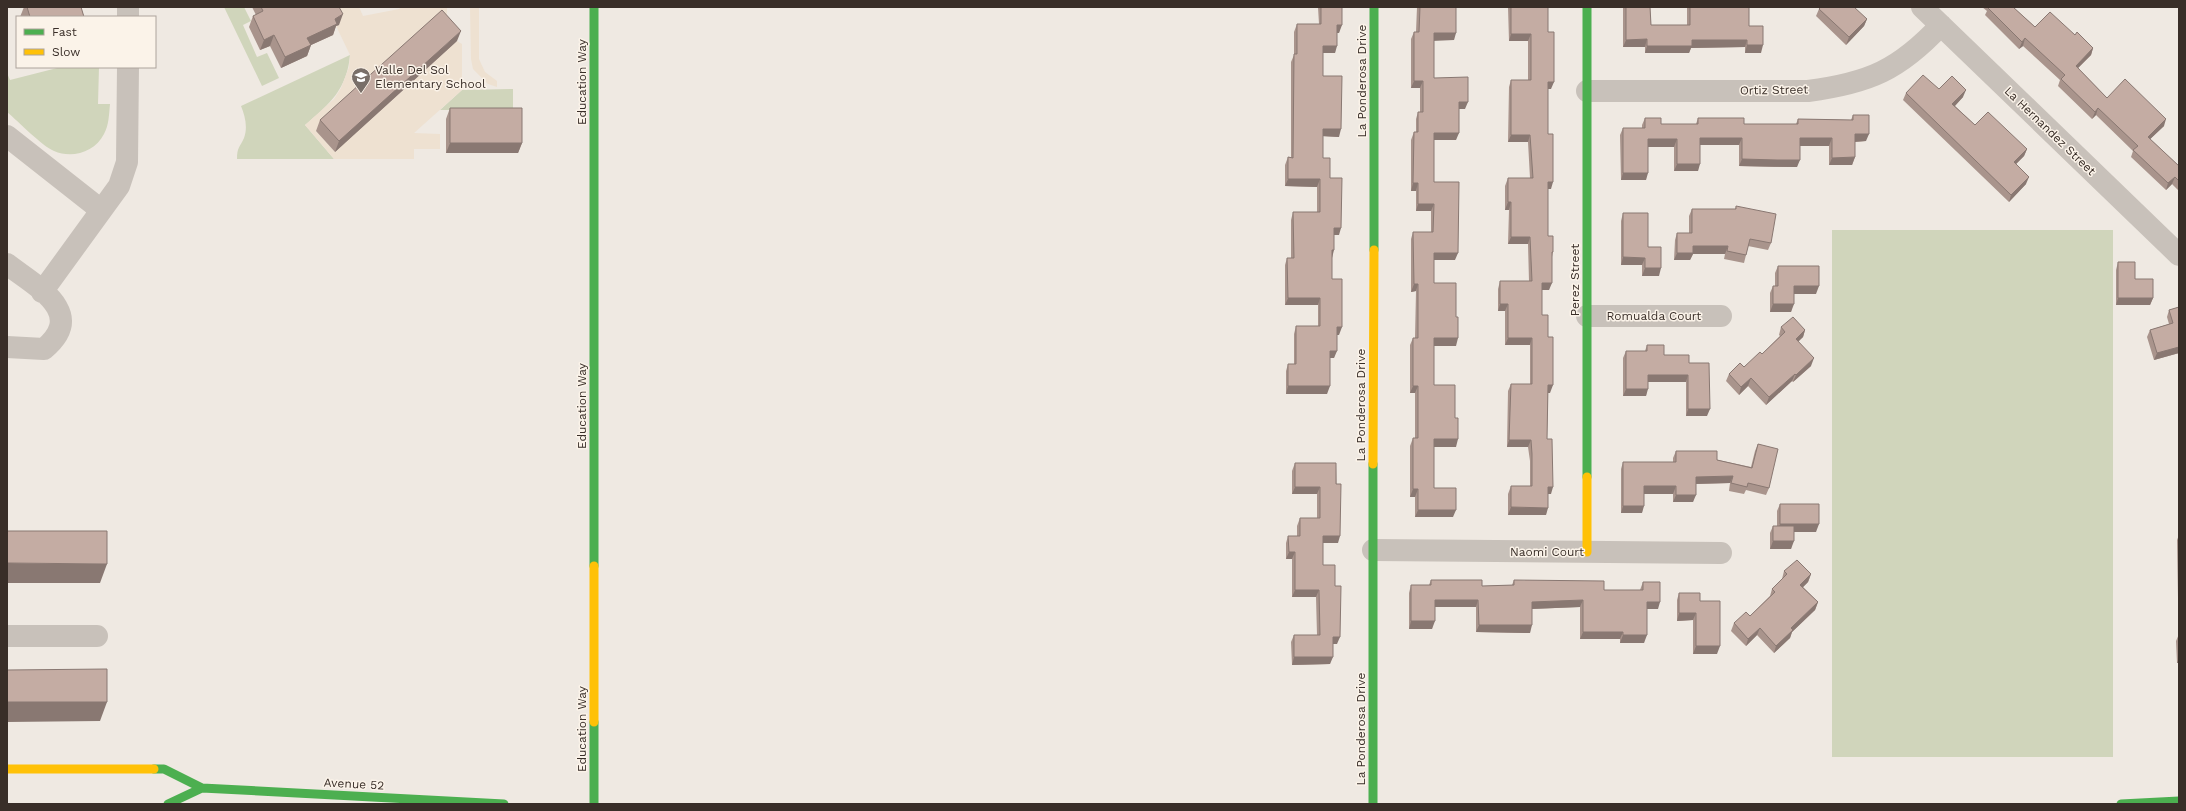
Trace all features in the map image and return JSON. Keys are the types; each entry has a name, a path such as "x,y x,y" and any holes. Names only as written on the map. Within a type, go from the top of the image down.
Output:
{"street":[{"name":"Education Way","path":"594,7 594,804"},
{"name":"La Ponderosa Drive","path":"1373,804 1374,7"},
{"name":"Perez Street","path":"1587,7 1587,552"},
{"name":"La Hernandez Street","path":"1922,7 2179,255"},
{"name":"Ortiz Street","path":"1587,91 1808,91 1838,87 1869,78 1895,65 1919,48 1941,25"},
{"path":"42,292 119,186 127,162 128,68"},
{"path":"7,136 101,210"},
{"path":"7,264 53,299 59,309 61,325 55,340 44,349 7,348"},
{"name":"Romualda Court","path":"1587,316 1721,316"},
{"name":"Naomi Court","path":"1373,550 1721,553"},
{"path":"7,636 97,636"},
{"name":"Avenue 52","path":"7,769 164,769 202,788 504,804"},
{"name":"Avenue 52","path":"168,804 202,788"},
{"path":"2121,804 2179,801"}],"green space":[{"path":"224,7 244,7 251,21 243,25 257,57 267,53 279,78 262,86"},
{"path":"350,55 345,77 336,95 305,125 334,159 237,159 238,149 244,138 246,130 245,118 241,106"},
{"path":"57,68 99,68 98,104 110,104 107,127 104,134 95,145 82,152 68,154 54,151 37,139 7,112 7,73 10,80"},
{"path":"513,89 513,110 440,110 462,90"},
{"path":"1832,230 2113,230 2113,757 1832,757"}],"shaded area":[{"path":"327,7 359,7 363,16 399,9 402,7 447,7 447,14 316,131 335,152 457,41 462,44 462,90 414,133 440,134 440,149 414,149 414,159 334,159 305,125 334,99 341,88 349,67 350,55"},
{"path":"470,7 479,7 479,59 485,72 497,81 497,87 488,84 473,69 471,59"}],"building":[{"path":"27,7 81,7 84,16 30,16"},
{"path":"261,7 339,7 343,14 335,19 337,24 307,38 311,45 285,57 274,35 264,40 253,16 263,11"},
{"path":"1321,7 1342,7 1342,25 1337,25 1337,46 1323,46 1323,76 1342,76 1341,129 1323,129 1323,158 1330,158 1330,178 1342,178 1341,228 1334,228 1332,279 1342,279 1342,327 1337,327 1337,351 1330,351 1330,386 1288,386 1288,364 1296,364 1296,326 1320,326 1320,298 1288,298 1287,258 1294,258 1293,212 1320,212 1320,179 1288,179 1288,157 1293,158 1294,54 1297,54 1297,24 1321,24"},
{"path":"1420,7 1456,7 1456,33 1434,33 1434,78 1468,77 1468,102 1459,102 1459,133 1434,133 1434,182 1459,182 1458,253 1434,253 1434,283 1456,283 1456,317 1458,317 1458,338 1434,338 1434,385 1455,385 1455,418 1458,418 1458,439 1434,439 1434,488 1456,488 1456,510 1418,510 1418,489 1413,489 1413,438 1418,438 1418,386 1413,386 1413,338 1418,338 1418,284 1414,284 1413,232 1433,232 1434,204 1418,204 1418,183 1413,183 1414,132 1418,132 1418,112 1423,112 1423,81 1414,81 1414,32 1419,32"},
{"path":"1511,7 1548,7 1548,32 1554,32 1554,82 1548,82 1548,134 1553,134 1553,182 1548,182 1548,236 1553,236 1552,283 1542,283 1542,315 1548,315 1548,337 1553,337 1553,385 1548,385 1547,439 1552,439 1553,487 1548,487 1548,508 1511,507 1511,486 1532,486 1531,440 1509,440 1511,384 1532,384 1532,338 1508,338 1508,304 1500,304 1500,281 1532,281 1530,237 1511,237 1511,202 1508,202 1508,178 1533,178 1530,135 1511,135 1511,80 1531,80 1531,34 1511,34"},
{"path":"1626,7 1650,7 1651,25 1690,25 1690,7 1749,7 1749,26 1763,26 1763,45 1747,45 1747,40 1692,40 1692,46 1647,46 1647,39 1626,40"},
{"path":"1821,7 1854,7 1867,19 1849,37 1819,9"},
{"path":"2013,7 2035,27 2050,12 2075,35 2077,32 2093,48 2076,66 2107,98 2125,79 2166,119 2148,137 2179,166 2179,181 2175,177 2168,183 2133,150 2138,146 2098,108 2095,112 2061,79 2065,75 2025,38 2022,42 1988,8"},
{"path":"442,10 461,31 339,141 320,120"},
{"path":"1923,75 1939,89 1952,76 1966,90 1952,104 1975,125 1988,112 2027,149 2014,162 2029,177 2011,195 1906,93"},
{"path":"450,108 522,108 522,143 450,143"},
{"path":"1853,115 1869,115 1869,134 1855,134 1855,157 1832,158 1832,138 1800,138 1800,160 1777,160 1742,159 1742,138 1700,138 1700,164 1677,164 1677,139 1648,139 1648,173 1623,173 1623,128 1645,128 1645,118 1661,118 1661,124 1698,124 1698,118 1744,118 1744,124 1798,124 1798,119 1853,120"},
{"path":"1736,206 1776,214 1771,243 1750,239 1746,255 1727,251 1728,246 1693,246 1693,253 1677,253 1677,233 1692,233 1692,209 1736,209"},
{"path":"1623,213 1648,213 1648,247 1661,247 1661,268 1645,268 1645,258 1623,257"},
{"path":"2118,262 2135,262 2135,279 2153,279 2153,298 2118,298"},
{"path":"1778,266 1819,266 1819,286 1794,286 1794,304 1773,304 1773,286 1778,286"},
{"path":"2179,307 2179,347 2157,353 2150,330 2173,323 2169,310"},
{"path":"1793,317 1805,330 1796,339 1814,358 1769,397 1751,378 1741,387 1729,374 1740,363 1744,367 1760,352 1762,354 1785,332 1781,327"},
{"path":"1647,345 1664,345 1664,355 1689,355 1689,363 1709,363 1710,409 1688,409 1688,375 1648,375 1648,389 1626,389 1626,351 1647,351"},
{"path":"1758,444 1778,449 1769,488 1748,483 1747,487 1731,483 1733,476 1696,477 1696,495 1676,495 1676,486 1644,486 1644,506 1623,506 1623,462 1676,462 1676,451 1717,451 1717,460 1752,468"},
{"path":"1295,463 1336,463 1336,484 1341,484 1340,536 1323,536 1323,565 1335,565 1335,586 1341,586 1340,637 1333,637 1333,657 1294,657 1294,635 1320,635 1319,590 1295,590 1295,552 1289,552 1288,536 1300,536 1300,518 1320,518 1320,487 1295,487"},
{"path":"1780,504 1819,504 1819,524 1780,524"},
{"path":"1773,526 1794,526 1794,541 1773,541"},
{"path":"7,531 107,531 107,564 7,563"},
{"path":"1797,560 1811,574 1800,585 1818,602 1791,628 1793,630 1776,646 1760,628 1748,639 1734,623 1746,612 1750,616 1775,592 1772,589 1787,574 1784,571"},
{"path":"1431,580 1482,580 1482,586 1514,585 1514,580 1604,581 1604,590 1643,590 1643,582 1660,582 1660,602 1647,602 1647,635 1623,635 1623,632 1583,632 1583,600 1532,602 1532,625 1479,625 1478,600 1435,600 1435,621 1411,621 1411,585 1431,585"},
{"path":"1679,593 1700,593 1700,601 1720,601 1720,646 1696,646 1696,613 1679,613"},
{"path":"107,669 107,702 7,702 7,670"}],"traffic: fast":[{"path":"594,7 594,566"},
{"path":"1374,7 1374,250"},
{"path":"1587,7 1587,477"},
{"path":"1373,464 1373,804"},
{"path":"594,722 594,804"},
{"path":"154,769 164,769 202,788 504,804"},
{"path":"168,804 202,788"},
{"path":"2121,804 2179,801"}],"traffic: slow":[{"path":"1373,464 1374,250"},
{"path":"1587,477 1587,552"},
{"path":"594,566 594,722"},
{"path":"7,769 154,769"}],"place":[{"name":"Valle Del Sol Elementary School","path":"361,94"}]}
